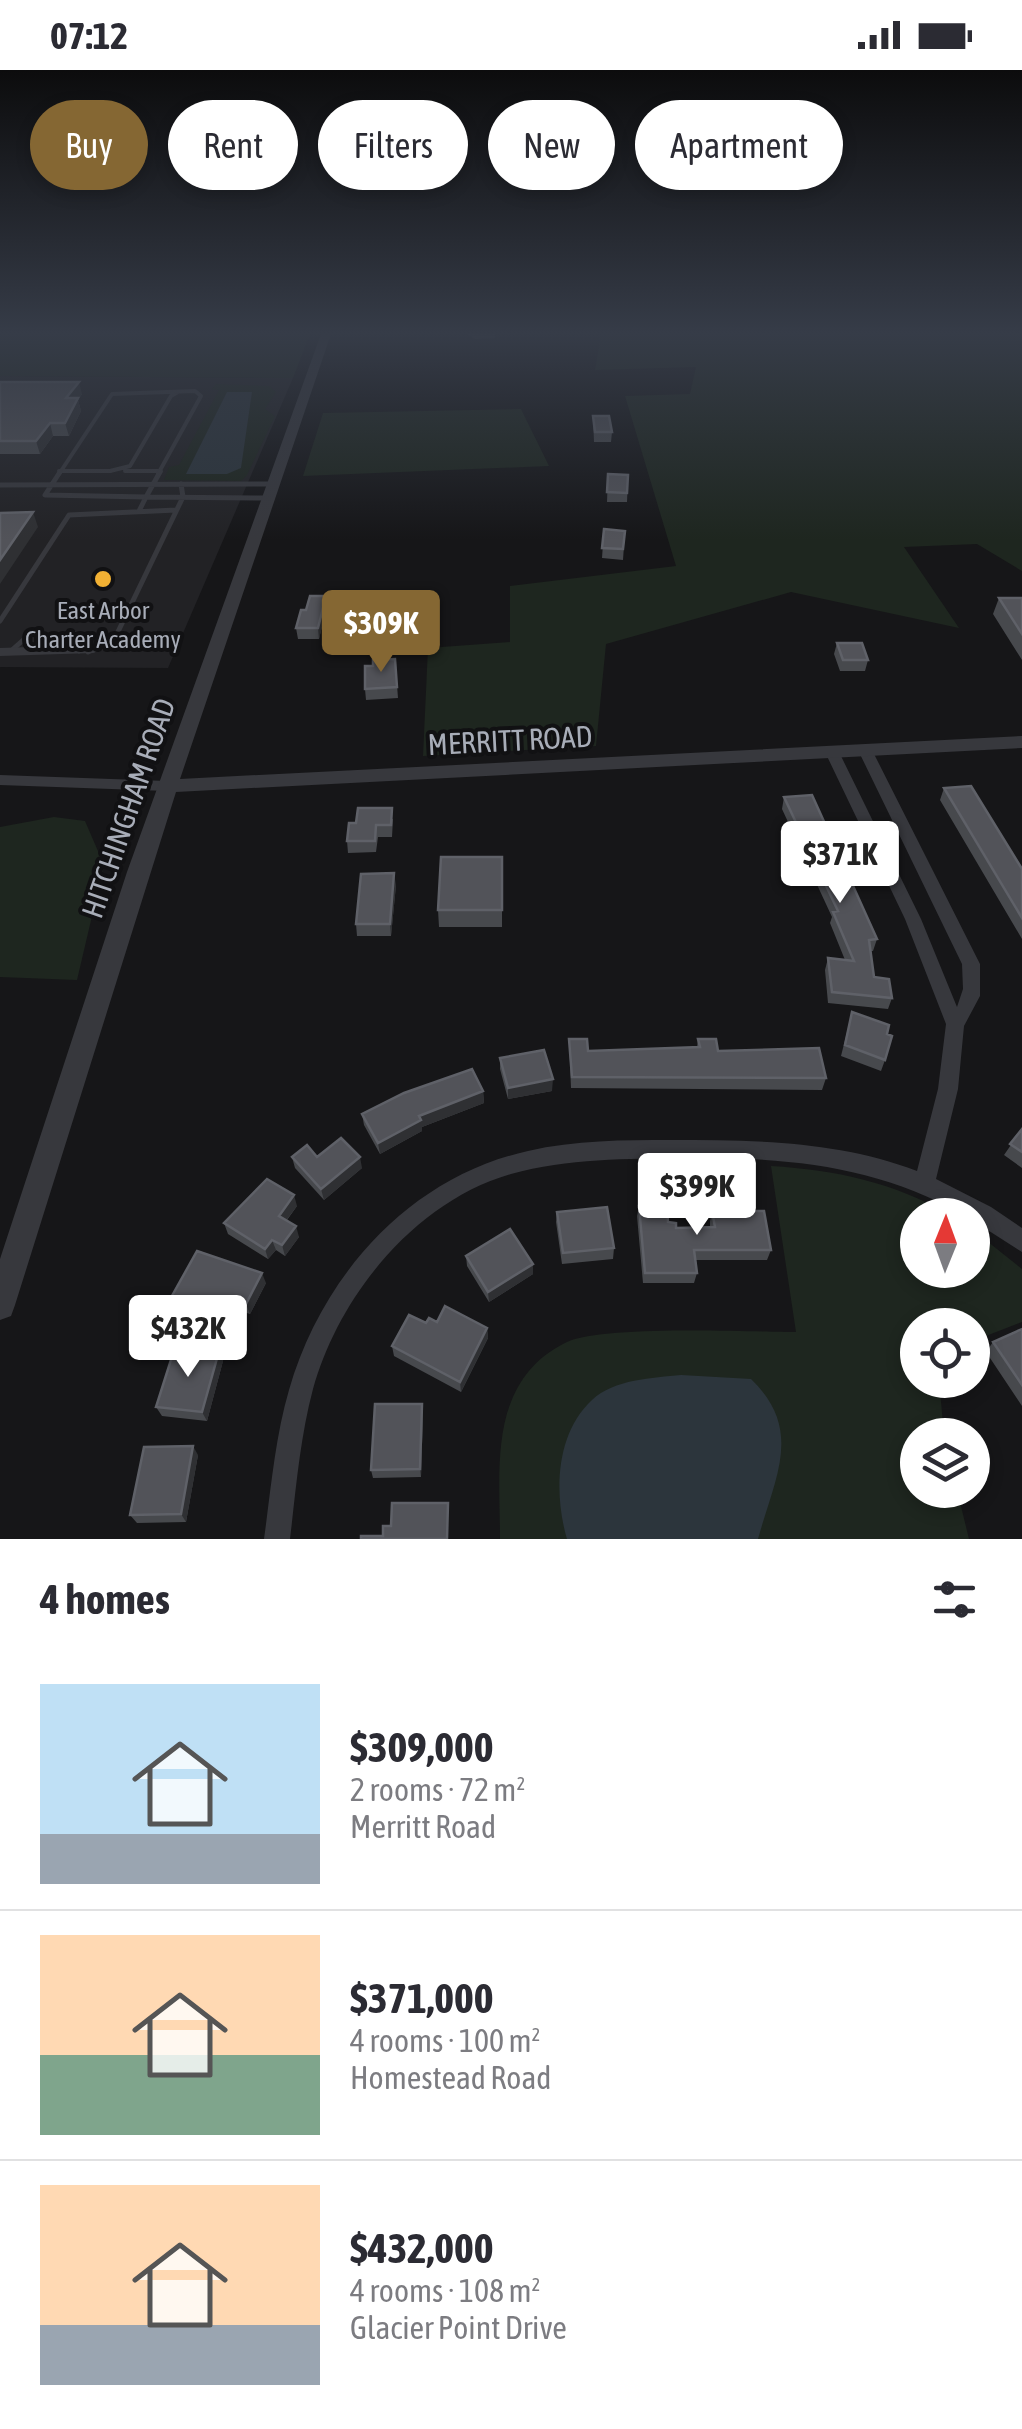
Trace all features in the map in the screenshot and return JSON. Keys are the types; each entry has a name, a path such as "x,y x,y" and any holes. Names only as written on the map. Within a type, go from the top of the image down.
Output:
{"street":[{"name":"HITCHINGHAM ROAD","path":"0,1306 168,786 302,403"},
{"name":"MERRITT ROAD","path":"0,780 168,786 1022,742"},
{"path":"864,750 971,964 972,997 955,1024 948,1089 925,1182"},
{"path":"832,752 912,919 955,1024"},
{"path":"277,1539 298,1406 325,1326 372,1257 403,1225 470,1180 509,1164 586,1153 722,1149 825,1153 925,1182 990,1217 1022,1242"}],"lane":[{"path":"106,403 45,495 183,497 272,491"},
{"path":"110,471 130,466 167,403"},
{"path":"139,511 197,403"},
{"path":"59,471 160,470"},
{"path":"0,485 181,484 272,491"},
{"path":"4,652 80,652 104,648 114,640 183,497 181,484"},
{"path":"0,621 69,514 176,510"},
{"path":"4,652 30,634"},
{"path":"75,634 73,644 80,652"}],"shaded area":[{"name":"East Arbor Charter Academy","path":"0,403 282,403 168,668 0,667"},
{"path":"212,403 269,403 265,409 275,416 241,481 164,480 169,467 179,465"},
{"path":"222,403 250,403 241,468 227,474 186,474"},
{"path":"627,403 1022,403 1022,571 977,544 904,547 959,628 791,592 606,644 596,746 423,756 428,648 510,642 510,586 676,566"},
{"path":"521,409 549,466 303,476 323,413"},
{"path":"54,817 85,821 104,865 77,980 0,977 0,827"},
{"path":"771,1166 864,1180 916,1198 900,1198 900,1288 990,1288 990,1244 1022,1269 1022,1322 990,1334 990,1308 900,1308 900,1398 941,1398 942,1418 900,1418 900,1508 961,1508 969,1539 500,1539 500,1469 506,1417 521,1383 548,1353 567,1342 612,1333 796,1332"},
{"path":"681,1375 751,1379 777,1417 781,1455 758,1539 567,1539 559,1485 564,1447 580,1414 592,1400 611,1388"}],"building":[{"path":"0,403 76,403 65,423 50,423 36,441 0,441"},
{"path":"593,416 609,416 612,432 595,432"},
{"path":"608,474 628,475 627,493 607,492"},
{"path":"33,512 0,560 0,513"},
{"path":"604,529 625,531 623,549 602,548"},
{"path":"310,596 326,596 318,628 296,628 301,610 306,610"},
{"path":"999,598 1022,598 1022,634"},
{"path":"837,643 862,643 868,660 843,660"},
{"path":"395,659 397,687 365,689 365,666 373,666 373,660"},
{"path":"971,786 1022,869 1022,918 944,788"},
{"path":"812,795 877,939 869,940 874,977 889,979 892,998 832,992 828,958 854,961 833,912 838,911 784,797"},
{"path":"358,808 392,808 391,825 376,825 375,841 347,841 349,823 356,823"},
{"path":"441,857 502,857 502,910 438,910"},
{"path":"394,873 390,924 356,924 361,874"},
{"path":"852,1012 889,1025 887,1034 892,1036 885,1060 845,1045"},
{"path":"569,1039 587,1039 588,1051 700,1047 698,1039 716,1039 718,1051 819,1048 826,1078 572,1077"},
{"path":"544,1050 553,1079 508,1088 500,1058"},
{"path":"472,1069 483,1091 419,1116 421,1120 378,1143 362,1114 404,1093"},
{"path":"1022,1129 1022,1152 1010,1144"},
{"path":"341,1138 360,1157 321,1189 292,1157 307,1145 317,1157"},
{"path":"267,1179 294,1195 279,1216 296,1226 282,1245 272,1240 265,1249 224,1223"},
{"path":"639,1206 667,1206 668,1222 676,1223 676,1228 715,1227 712,1211 764,1211 771,1250 694,1250 697,1273 645,1273"},
{"path":"607,1207 614,1248 563,1253 557,1212"},
{"path":"510,1229 533,1264 488,1292 466,1256"},
{"path":"197,1251 262,1273 246,1304 230,1299 227,1304 219,1302 210,1318 168,1303"},
{"path":"445,1306 487,1328 460,1382 392,1346 409,1315 426,1323 429,1318 437,1322"},
{"path":"1022,1329 1022,1385 993,1342"},
{"path":"175,1347 219,1351 202,1412 156,1407"},
{"path":"375,1404 422,1404 420,1469 371,1470"},
{"path":"193,1446 181,1514 130,1515 144,1447"},
{"path":"392,1503 448,1503 447,1539 361,1539 383,1536 383,1526 391,1526"}],"place":[{"name":"East Arbor Charter Academy","path":"103,579"}]}
